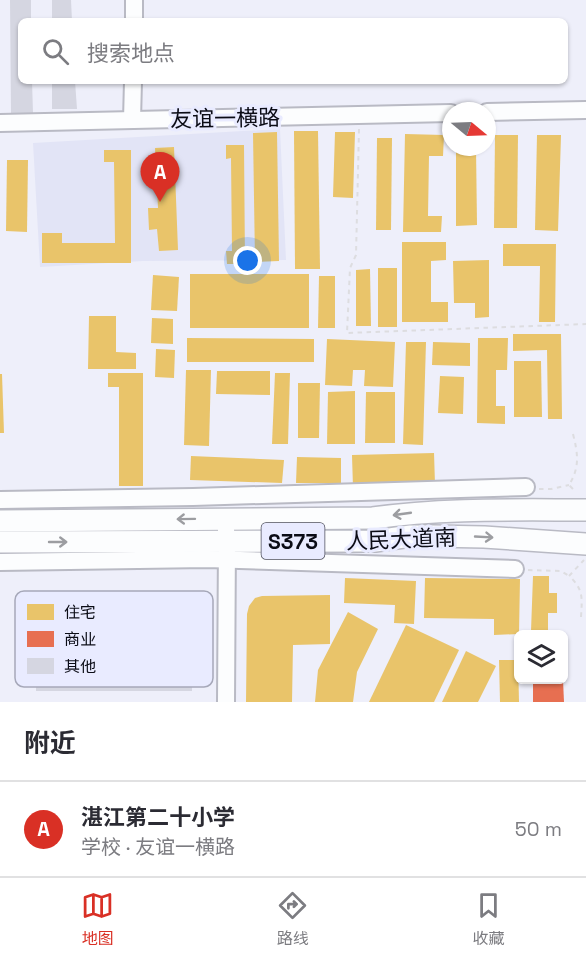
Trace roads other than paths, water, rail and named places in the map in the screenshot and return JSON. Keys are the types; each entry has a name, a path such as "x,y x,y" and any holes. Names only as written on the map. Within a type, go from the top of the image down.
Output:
{"main road":[{"name":"人民大道南","path":"0,521 373,518 411,513 530,510 583,503"},
{"name":"人民大道南","path":"0,542 375,542 411,536 433,536 586,544"}],"street":[{"path":"134,0 134,18"},
{"path":"132,120 133,84"},
{"path":"496,112 586,110"},
{"name":"友谊一横路","path":"0,123 442,113"},
{"path":"0,501 526,487"},
{"path":"225,519 227,541 226,702"},
{"path":"0,562 207,559 515,569"}],"place":[{"name":"湛江第二十小学","path":"160,202"}]}
